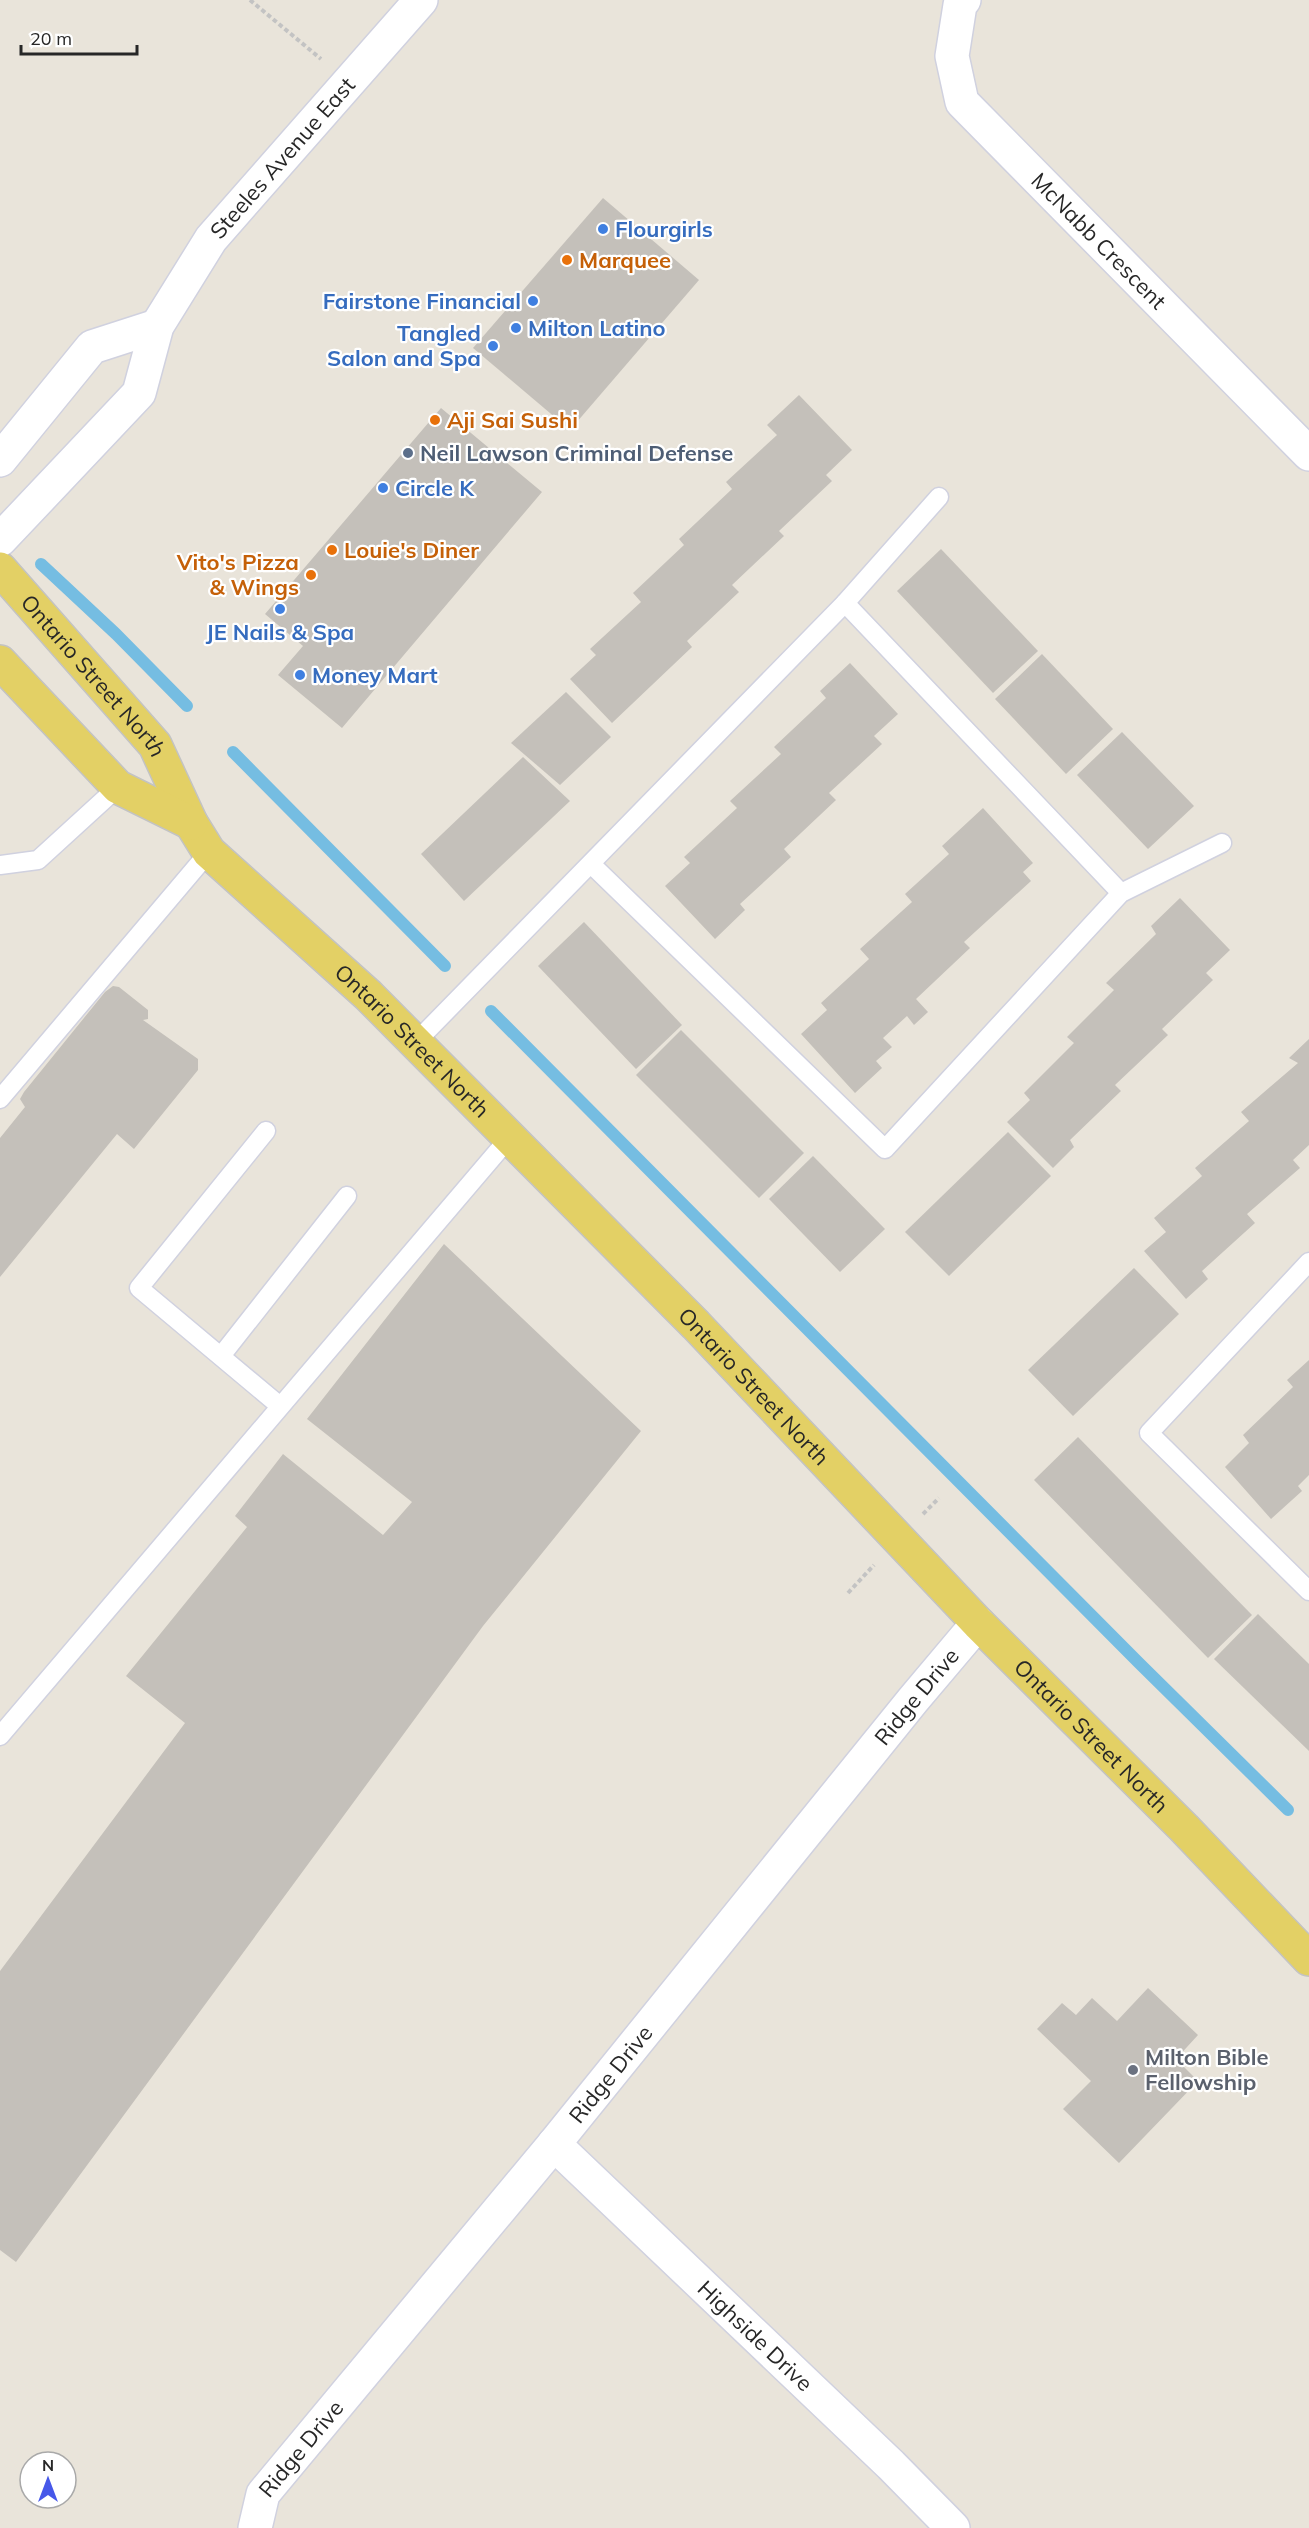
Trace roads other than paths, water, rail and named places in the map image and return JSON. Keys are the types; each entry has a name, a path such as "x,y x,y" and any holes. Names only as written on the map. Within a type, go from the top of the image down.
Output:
{"main road":[{"name":"Ontario Street North","path":"0,569 155,745 191,823 209,852 368,995 696,1325 978,1623 1184,1828 1309,1959"},
{"name":"Ontario Street North","path":"0,662 118,787 191,823"}],"street":[{"name":"Steeles Avenue East","path":"0,540 139,393 158,326 212,239 421,0"},
{"name":"McNabb Crescent","path":"964,0 960,5 952,56 962,102 1309,454"},
{"path":"0,460 92,347 158,326"},
{"name":"Ridge Drive","path":"255,2528 263,2494 554,2144 913,1700 978,1623"},
{"name":"Highside Drive","path":"554,2144 882,2457 953,2528"}],"lane":[{"path":"415,1043 845,603 939,497"},
{"path":"845,603 1121,893"},
{"path":"0,865 38,860 118,787"},
{"path":"591,864 885,1149 1121,893 1222,843"},
{"path":"0,1099 209,852"},
{"path":"266,1131 139,1288 280,1406"},
{"path":"0,1736 509,1138"},
{"path":"221,1356 347,1196"},
{"path":"1309,1262 1149,1433 1309,1591"}],"waterway":[{"path":"41,564 116,634 187,706"},
{"path":"233,752 445,966"},
{"path":"491,1011 1288,1810"}],"place":[{"name":"Flourgirls","path":"603,229"},
{"name":"Marquee","path":"567,260"},
{"name":"Fairstone Financial","path":"533,301"},
{"name":"Milton Latino","path":"516,328"},
{"name":"Tangled Salon and Spa","path":"493,346"},
{"name":"Aji Sai Sushi","path":"435,420"},
{"name":"Neil Lawson Criminal Defense","path":"408,453"},
{"name":"Circle K","path":"383,488"},
{"name":"Louie's Diner","path":"332,550"},
{"name":"Vito's Pizza & Wings","path":"311,575"},
{"name":"JE Nails & Spa","path":"280,609"},
{"name":"Money Mart","path":"300,675"},
{"name":"Milton Bible Fellowship","path":"1133,2070"}]}
